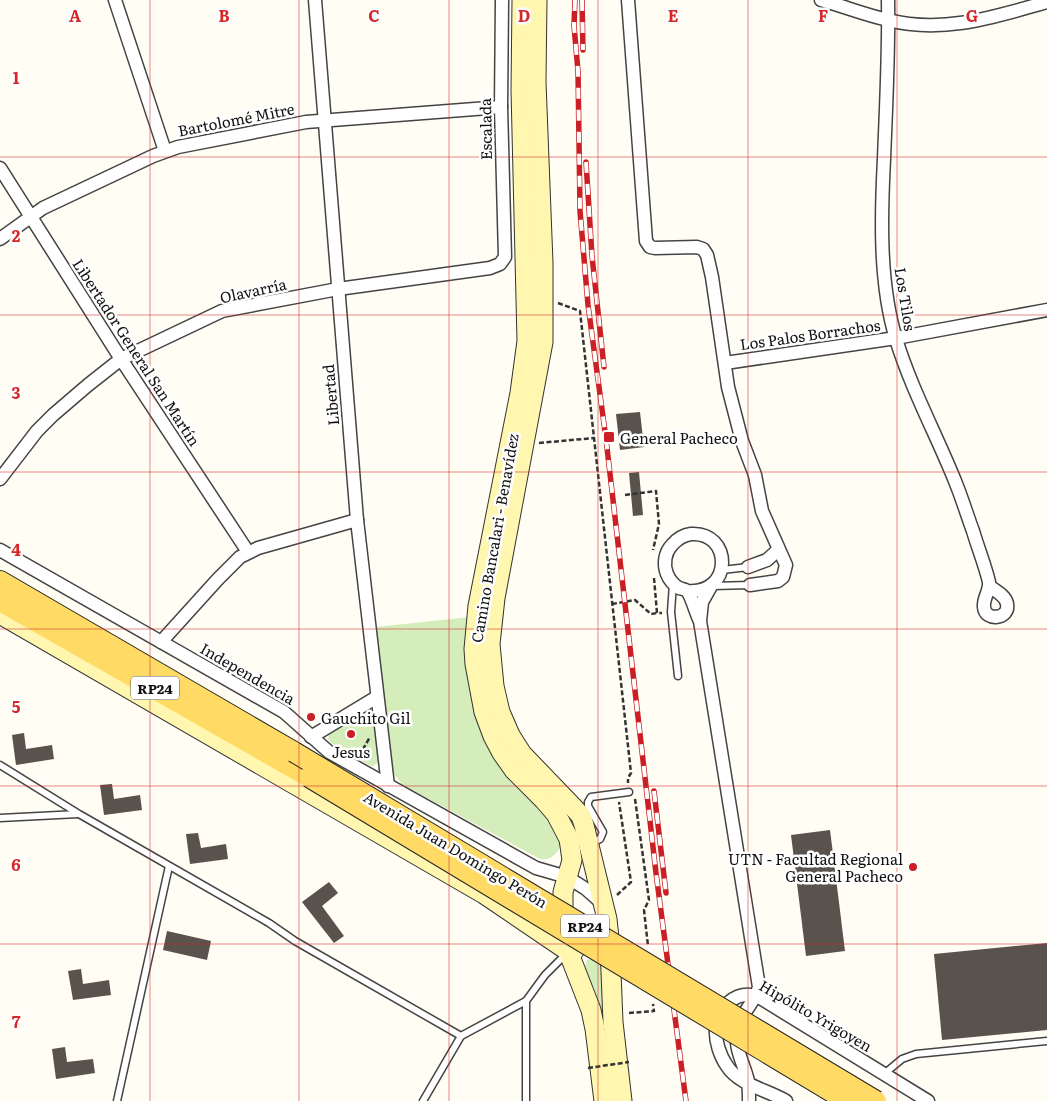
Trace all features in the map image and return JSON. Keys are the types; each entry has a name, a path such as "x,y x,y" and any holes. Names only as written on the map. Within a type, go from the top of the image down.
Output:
{"main road":[{"name":"Camino Bancalari - Benavídez","path":"522,0 521,90 527,340 520,394 478,606 474,649 480,695 493,736 514,770 556,814 569,839 572,860 562,902 568,951 591,1010 604,1101"},
{"name":"Camino Bancalari - Benavídez","path":"537,0 536,82 544,332 541,360 493,612 490,644 494,686 500,712 510,735 522,754 580,816 589,844 607,919 612,1015 622,1101"},
{"name":"Avenida Juan Domingo Perón","path":"0,581 294,752 876,1101"},
{"name":"RP24","path":"0,601 309,777 847,1101"},
{"path":"0,614 484,894 568,951 610,951"}],"street":[{"path":"115,0 165,151"},
{"name":"Libertad","path":"315,0 357,520 388,786"},
{"name":"Escalada","path":"502,0 501,107 504,256"},
{"path":"628,0 646,241 650,247 655,248 697,247 703,249 707,255 728,387 742,441 755,475 762,511 786,565 783,577 778,581 750,585"},
{"path":"821,0 888,21 929,26 954,25 987,20 1047,2"},
{"name":"Los Tilos","path":"888,0 889,44 881,243 889,306 896,338 931,426 956,482 984,565 989,586"},
{"name":"Bartolomé Mitre","path":"0,239 48,205 165,151 178,147 325,120 501,107"},
{"name":"Libertador General San Martín","path":"0,168 121,359 248,552"},
{"name":"Olavarría","path":"0,479 37,431 53,415 121,359 222,311 338,289 490,268 500,264 504,256"},
{"name":"Los Palos Borrachos","path":"725,363 896,338 1047,310"},
{"path":"161,642 218,578 248,552 357,520"},
{"path":"697,534 715,543 723,561 722,570 718,579 711,586 696,592 687,591 673,583 667,574 665,565 666,555 670,546 678,539 687,535 697,534"},
{"name":"Independencia","path":"0,550 284,712 329,752 536,868 567,877 586,889 604,906"},
{"path":"748,567 767,560 778,550"},
{"path":"700,621 702,602 711,586"},
{"path":"687,591 700,621 758,974 759,987 757,996 745,1012 738,1028 738,1050 748,1083 749,1101"},
{"path":"311,737 377,697"},
{"name":"Hipólito Yrigoyen","path":"786,1101 748,1083 735,1075 727,1066 718,1046 716,1029 720,1013 728,1002 736,997 748,994 757,996 928,1101"}],"lane":[{"path":"722,570 748,567"},
{"path":"673,583 671,612 678,676"},
{"path":"711,586 750,585"},
{"path":"0,765 79,814 460,1036"},
{"path":"589,844 600,839 603,832 588,806 591,798 632,792"},
{"path":"0,818 79,814"},
{"path":"116,1101 169,866"},
{"path":"423,1101 460,1036 526,1001 545,976 568,951"},
{"path":"526,1001 526,1101"},
{"path":"884,1074 902,1059 916,1054 1047,1041"}],"path":[{"path":"544,298 580,311 633,783"},
{"path":"525,444 594,438"},
{"path":"624,495 656,491 659,524 654,558"},
{"path":"654,575 658,613"},
{"path":"612,604 635,600 651,614 671,612"},
{"path":"354,766 371,735"},
{"path":"632,773 628,778 632,792 649,900 644,910 649,954"},
{"path":"604,906 631,882 618,794"},
{"path":"612,1015 654,1010 653,1001"},
{"path":"588,1068 629,1062"}],"green space":[{"path":"470,617 541,811 556,830 560,842 557,852 549,858 540,859 403,785 393,773 376,627"},
{"path":"363,713 372,714 374,719 379,762 373,766 331,743 328,738 334,729"},
{"path":"601,958 609,1046 595,991 584,967 587,960"}],"building":[{"path":"640,412 644,447 620,450 616,414"},
{"path":"639,472 643,515 633,516 629,473"},
{"path":"24,733 26,749 52,745 54,759 16,765 12,735"},
{"path":"112,784 114,799 140,795 142,810 104,815 100,785"},
{"path":"830,830 845,951 806,956 791,835"},
{"path":"198,833 201,848 226,844 228,859 190,864 186,834"},
{"path":"329,882 338,893 322,906 344,936 334,943 302,902"},
{"path":"167,931 211,941 207,960 163,950"},
{"path":"1047,943 1047,1030 942,1040 934,954"},
{"path":"81,969 83,984 109,980 111,995 73,1000 68,971"},
{"path":"65,1047 67,1062 93,1059 95,1073 56,1079 52,1049"}],"railway":[{"path":"575,0 574,26 578,71 580,211 588,305 606,439 656,873 686,1101"},
{"path":"582,0 583,50"},
{"path":"586,162 592,256 604,367"},
{"path":"654,791 666,893"}],"place":[{"name":"General Pacheco","path":"609,437"},
{"name":"Gauchito Gil","path":"311,717"},
{"name":"Jesus","path":"351,734"},
{"name":"UTN - Facultad Regional General Pacheco","path":"913,867"}]}
